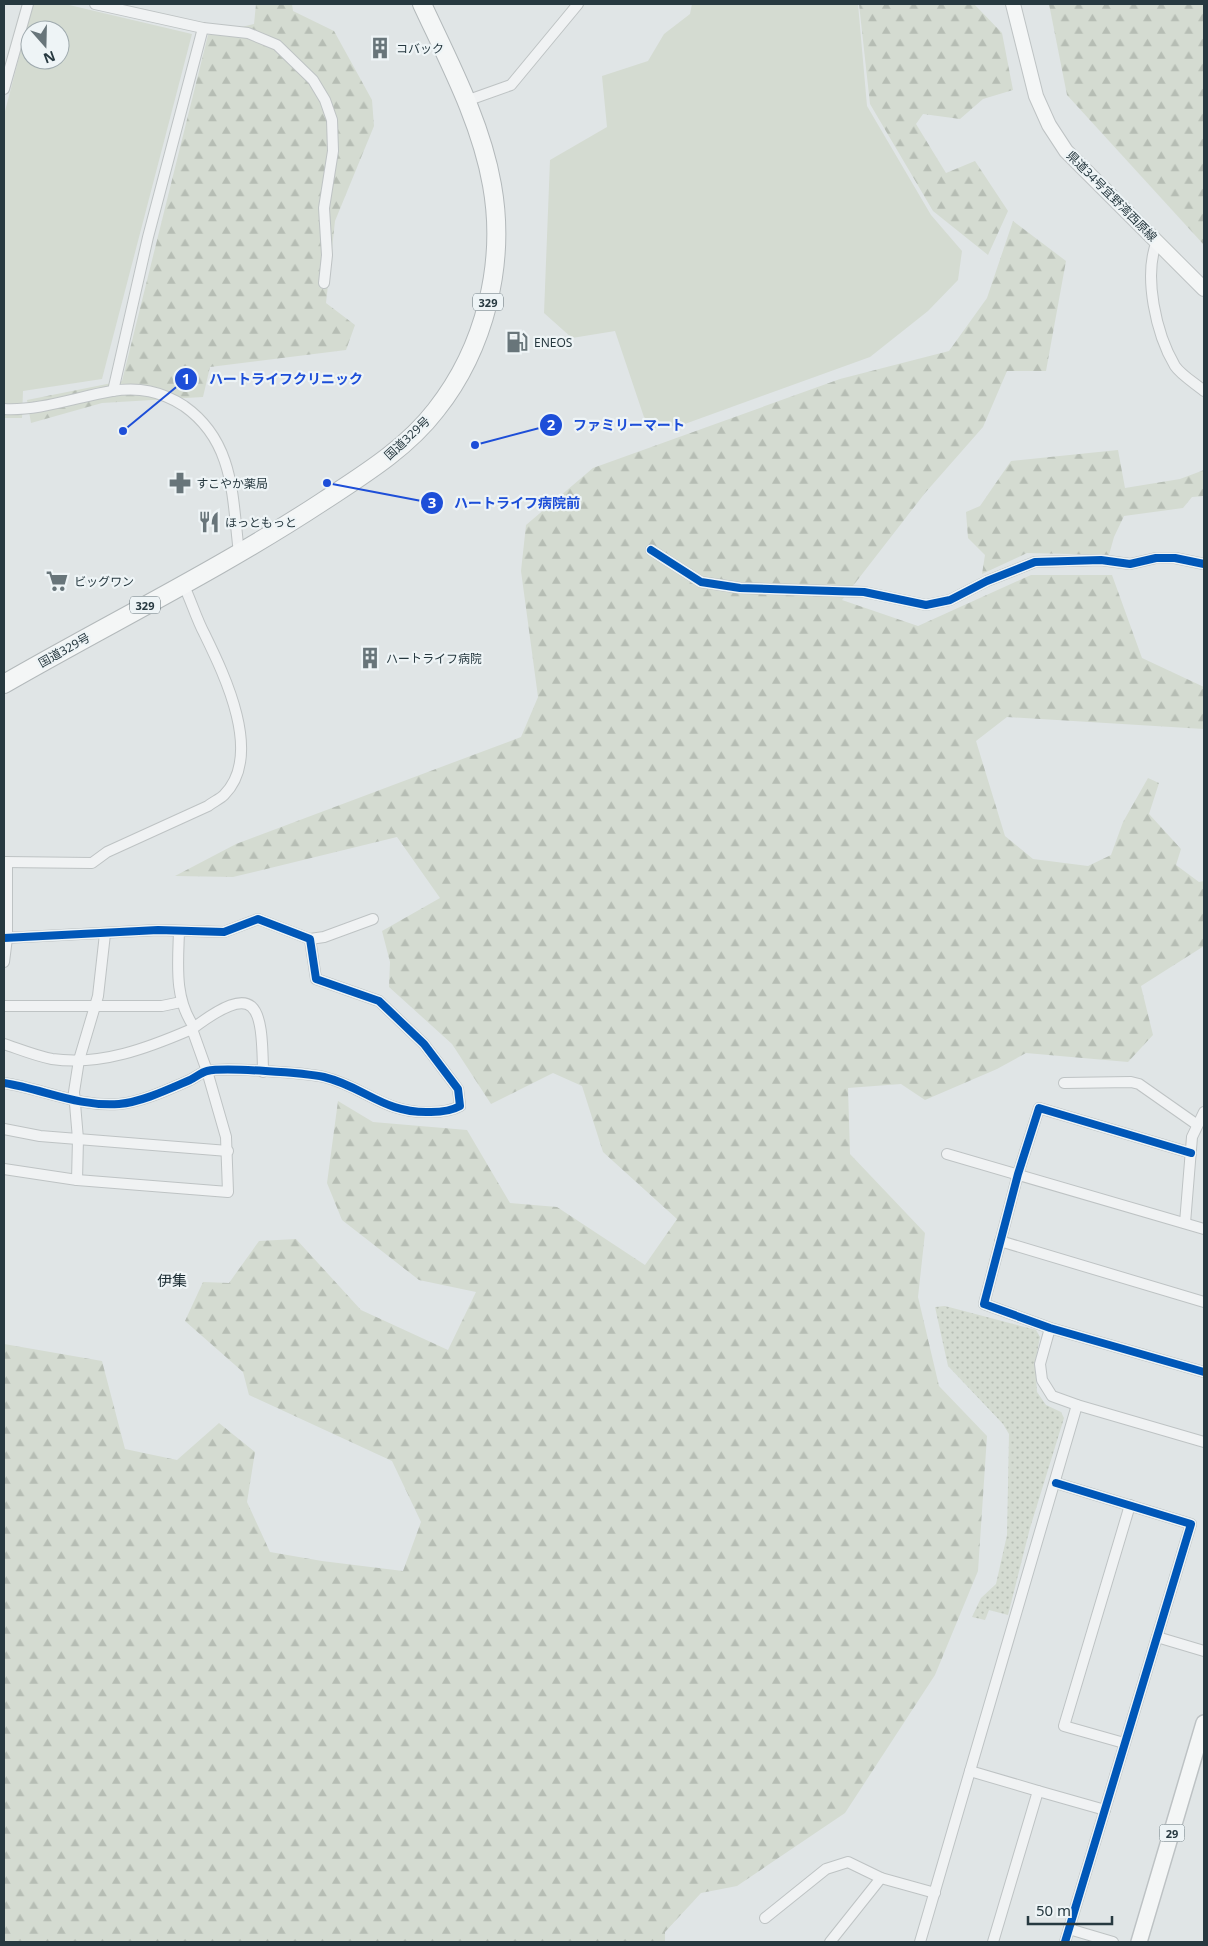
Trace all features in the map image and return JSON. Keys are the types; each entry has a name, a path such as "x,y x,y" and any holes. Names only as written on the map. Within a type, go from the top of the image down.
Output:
{"highway":[{"name":"国道329号","path":"4,684 239,553 305,512 395,451 436,411 450,391 468,358 481,328 489,299 496,244 492,186 484,153 466,101 422,4"}],"main road":[{"name":"県道34号宜野湾西原線","path":"1013,4 1036,96 1049,125 1066,150 1204,289"},
{"name":"29","path":"1139,1942 1204,1723"}],"street":[{"path":"4,88 28,4"},
{"path":"95,4 204,28 248,32 277,45 313,80 325,100 332,120 333,151 324,208 327,255 324,283"},
{"path":"466,101 511,85 578,4"},
{"path":"113,391 148,237 204,28"},
{"path":"1157,241 1151,256 1150,274 1156,318 1176,367 1204,391"},
{"path":"4,409 20,410 113,391 139,389 172,398 203,421 221,448 230,477 239,553"},
{"path":"651,550 701,582 740,588 864,592 926,605 950,600 987,581 1035,562 1101,560 1130,564 1156,558 1175,558 1204,564"},
{"path":"4,961 6,862 92,863 107,852 208,806 224,795 238,773 241,744 236,708 219,663 202,631 183,584"},
{"path":"5,938 158,930 224,932 258,919 310,939 324,938 373,919"},
{"path":"4,1169 77,1180 228,1192 226,1137 193,1028 181,1002 178,983 178,931"},
{"path":"77,1180 78,1140 74,1092 78,1060 96,1005 105,934"},
{"path":"4,1084 24,1086 76,1102 121,1104 170,1088 207,1071 263,1072 324,1077 349,1086 372,1100 412,1112 442,1112 460,1106 458,1089 424,1044 379,1001 316,978 310,939"},
{"path":"4,1006 162,1006 181,1002"},
{"path":"4,1044 51,1058 78,1060 124,1054 193,1028 234,1004 245,1002 256,1010 261,1026 263,1072"},
{"path":"1064,1083 1131,1082 1139,1084 1196,1124"},
{"path":"1191,1153 1039,1108 1018,1174 984,1304 1050,1328 1204,1372"},
{"path":"1185,1223 1192,1137 1196,1124 1204,1112"},
{"path":"4,1129 40,1136 78,1140 228,1151"},
{"path":"947,1154 1204,1229"},
{"path":"1000,1241 1204,1302"},
{"path":"1050,1328 1040,1364 1042,1380 1052,1396 1204,1442"},
{"path":"920,1942 1077,1405"},
{"path":"1056,1482 1191,1524 1065,1942"},
{"path":"1124,1743 1064,1726 1130,1505"},
{"path":"1157,1637 1204,1651"},
{"path":"970,1771 1105,1810"},
{"path":"993,1942 1038,1791"},
{"path":"765,1918 826,1870 848,1862 881,1878 935,1892"},
{"path":"830,1942 881,1878"},
{"path":"1069,1930 1113,1942"}],"green space":[{"path":"33,4 65,4 192,34 102,379 23,391 22,418 4,418 4,115 20,54 20,70 70,70 70,20 29,20"},
{"path":"256,4 292,4 293,11 334,31 372,100 374,126 335,221 326,303 355,325 346,350 210,367 203,397 102,403 31,423 27,400 122,381 208,35 254,24"},
{"path":"692,4 858,4 867,106 931,215 962,251 958,280 928,311 870,357 682,425 648,429 615,331 572,338 544,313 550,160 607,127 602,76 648,61 664,34 690,14"},
{"path":"859,4 974,4 1002,33 1013,90 983,99 960,119 923,114 916,124 946,173 975,161 1008,211 988,255 933,211 870,104"},
{"path":"1049,4 1204,4 1204,245 1067,95"},
{"path":"1013,221 1066,261 1046,371 1007,371 983,427 925,493 842,600 918,626 1031,575 1112,575 1142,658 1204,687 1204,729 1007,717 976,741 1005,836 1033,859 1088,866 1111,855 1123,822 1148,778 1159,783 1149,814 1181,849 1176,865 1199,882 1204,881 1204,946 1141,986 1153,1035 1128,1062 1026,1053 997,1069 925,1100 901,1084 848,1088 850,1154 925,1233 918,1297 939,1386 987,1436 978,1571 935,1675 845,1813 737,1886 701,1893 665,1932 665,1942 4,1942 4,1344 102,1361 125,1449 177,1460 219,1423 255,1452 247,1502 270,1552 322,1561 403,1571 421,1522 392,1461 249,1395 243,1372 185,1321 203,1282 229,1283 259,1241 296,1239 361,1310 448,1350 476,1292 419,1280 342,1220 327,1183 338,1101 373,1122 467,1130 510,1203 557,1207 645,1265 677,1219 603,1152 582,1086 553,1073 491,1104 452,1044 389,987 390,962 382,931 440,898 397,837 233,877 175,876 236,844 521,737 538,697 521,571 526,525 593,468 840,379 949,351 987,298"},
{"path":"1118,450 1125,488 1180,479 1204,470 1204,496 1192,497 1183,508 1124,516 1114,537 1109,555 1027,553 982,574 985,555 968,538 966,512 980,506 1011,461"},
{"path":"945,1306 1036,1330 1040,1337 1035,1363 1037,1392 1046,1405 1061,1412 1064,1418 1030,1528 1008,1615 989,1610 985,1620 972,1617 981,1598 996,1584 1007,1535 1009,1434 1003,1424 948,1366 935,1307"}],"cycle path":[{"path":"651,550 701,582 740,588 864,592 926,605 950,600 987,581 1035,562 1101,560 1130,564 1156,558 1175,558 1204,564"},
{"path":"4,938 158,930 224,932 258,919 310,939 316,979 379,1001 424,1044 458,1089 460,1106 453,1109 431,1112 400,1109 338,1081 324,1077 266,1071 207,1071 155,1095 119,1104 89,1103 4,1083"},
{"path":"1191,1153 1039,1108 1018,1174 984,1304 1050,1328 1204,1372"},
{"path":"1056,1483 1191,1524 1065,1942"}],"place":[{"name":"コバック","path":"380,48"},
{"name":"ENEOS","path":"517,342"},
{"name":"ハートライフクリニック","path":"123,431"},
{"name":"ファミリーマート","path":"475,445"},
{"name":"すこやか薬局","path":"180,483"},
{"name":"ハートライフ病院前","path":"327,483"},
{"name":"ほっともっと","path":"209,522"},
{"name":"ビッグワン","path":"57,581"},
{"name":"ハートライフ病院","path":"370,658"}],"district":[{"name":"伊集","path":"172,1280"}]}
